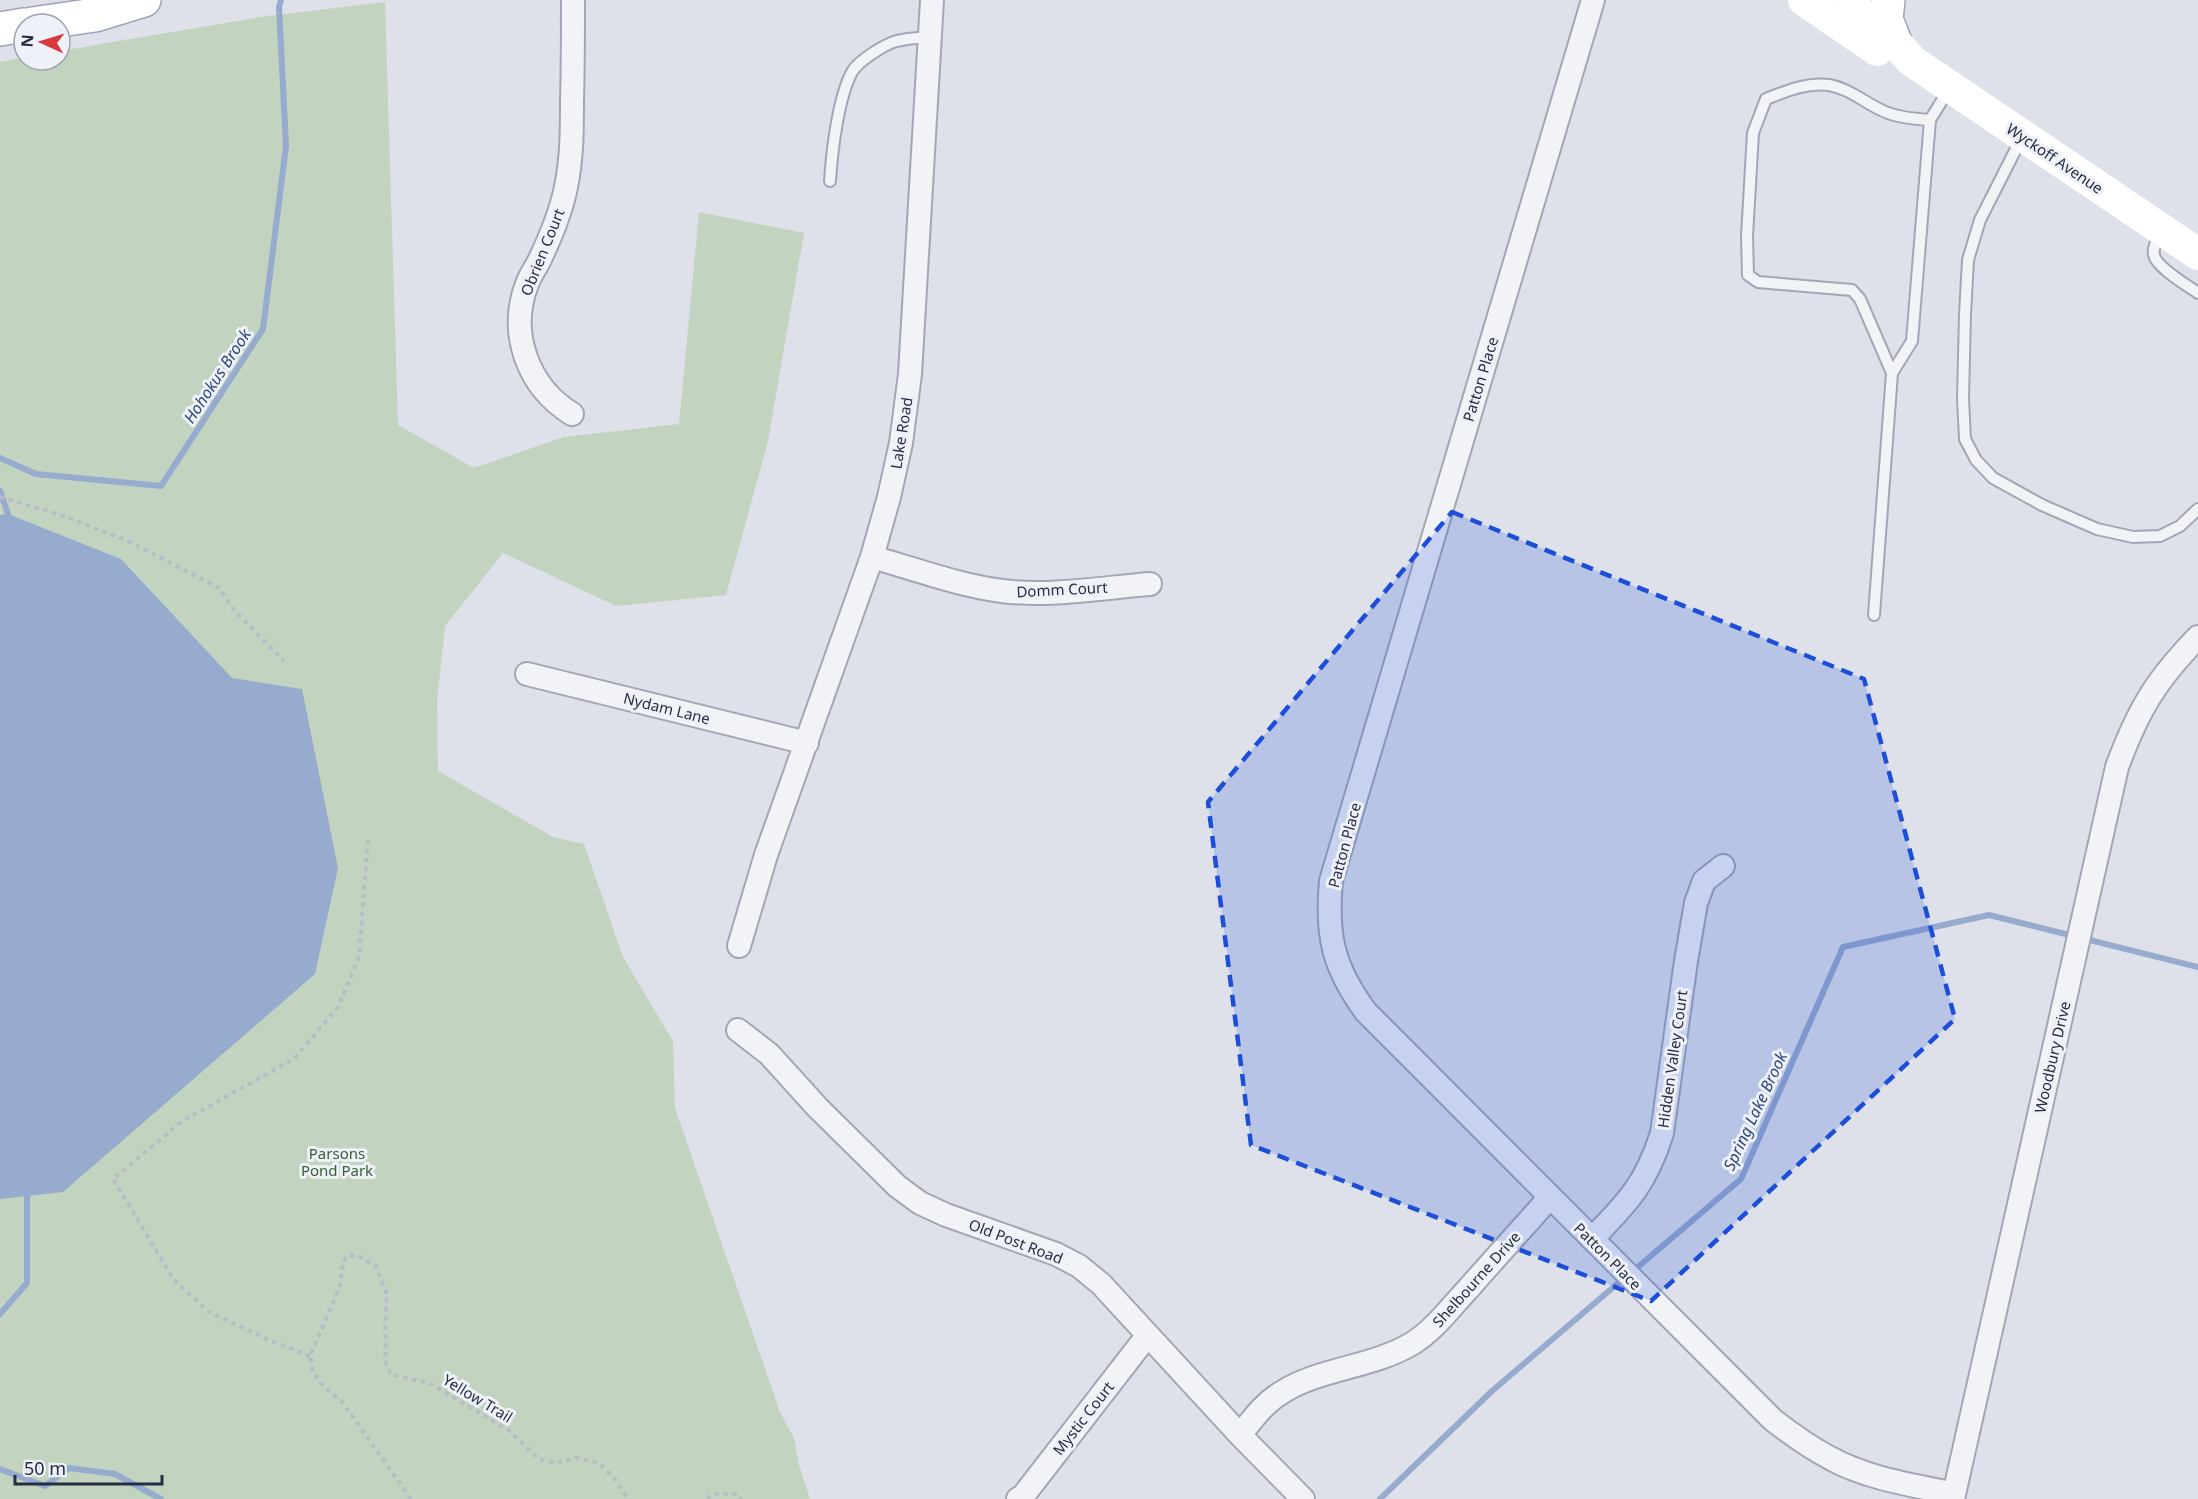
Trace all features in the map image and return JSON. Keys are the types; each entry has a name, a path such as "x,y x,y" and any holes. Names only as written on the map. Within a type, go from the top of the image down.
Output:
{"main road":[{"path":"72,18 95,15 144,0"},
{"name":"Wyckoff Avenue","path":"1804,0 1887,57 1903,52"},
{"name":"Wyckoff Avenue","path":"1850,0 1866,20 1903,52 2198,254"},
{"path":"1888,0 1886,19 1903,52"}],"street":[{"name":"Obrien Court","path":"572,414 545,392 532,372 523,351 519,327 521,305 527,283 555,225 566,187 572,147 573,0"},
{"name":"Lake Road","path":"739,946 769,845 872,556 889,498 901,443 910,374 932,0"},
{"name":"Patton Place","path":"1593,0 1331,881 1328,910 1331,940 1339,968 1350,990 1366,1012 1773,1420 1799,1440 1832,1459 1868,1474 1954,1496"},
{"name":"Domm Court","path":"872,556 966,585 1004,591 1041,593 1149,584"},
{"name":"Woodbury Drive","path":"1954,1496 2117,767 2129,734 2147,699 2170,666 2198,637"},
{"name":"Nydam Lane","path":"527,674 807,742"},
{"name":"Hidden Valley Court","path":"1592,1239 1623,1208 1640,1186 1654,1160 1662,1134 1696,903 1704,881 1723,866"},
{"name":"Old Post Road","path":"738,1030 770,1054 817,1107 897,1186 920,1203 946,1215 1056,1254 1079,1266 1101,1284 1240,1435 1304,1499"},
{"name":"Shelbourne Drive","path":"1240,1435 1264,1406 1281,1393 1302,1382 1387,1357 1414,1342 1434,1327 1550,1197"},
{"name":"Mystic Court","path":"1018,1499 1023,1496 1147,1336"}],"lane":[{"path":"830,181 831,161 845,89 853,70 874,53 895,41 929,37"},
{"path":"1892,373 1860,299 1852,290 1758,282 1748,275 1747,236 1753,133 1766,99 1795,88 1829,85 1859,96 1887,113 1930,120"},
{"path":"1874,615 1892,373 1912,340 1930,120 1951,87"},
{"path":"2023,136 1980,220 1968,260 1963,399 1965,440 1976,460 1994,478 2042,505 2097,529 2133,537 2160,536 2180,526 2198,509"},
{"path":"2162,230 2153,253 2155,259 2198,293"}],"path":[{"path":"0,496 61,515 128,541 219,588 234,610 284,661"},
{"path":"368,838 359,957 338,1007 295,1058 181,1122 113,1179 174,1280 209,1312 310,1356 312,1368 320,1383 342,1402 411,1499"},
{"name":"Yellow Trail","path":"310,1356 339,1286 343,1261 346,1256 356,1255 375,1265 387,1294 386,1365 391,1374 429,1383 508,1430 539,1459 557,1463 576,1458 599,1463 615,1479 628,1499"},
{"path":"707,1499 714,1494 738,1494 741,1499"}],"highlighted area":[{"path":"1452,512 1864,679 1955,1019 1651,1301 1251,1145 1208,802"}],"green space":[{"name":"Parsons Pond Park","path":"385,2 398,425 474,468 564,437 679,424 699,212 804,233 768,441 726,595 616,606 503,553 445,626 437,701 438,771 553,837 584,844 623,957 673,1041 675,1108 780,1412 794,1438 799,1465 810,1499 0,1499 0,62 12,60 12,72 72,72 72,49 260,17"}],"water":[{"path":"8,514 121,559 232,678 302,689 338,868 315,974 63,1192 0,1199 0,515"}],"waterway":[{"name":"Hohokus Brook","path":"0,458 36,474 161,486 263,329 286,146 279,7 281,0"},
{"name":"Spring Lake Brook","path":"0,491 9,520"},
{"name":"Spring Lake Brook","path":"1632,1272 1741,1179 1843,947 1989,915 2198,967"},
{"name":"Spring Lake Brook","path":"0,1314 27,1283 27,1190"},
{"name":"Spring Lake Brook","path":"1380,1499 1492,1391 1624,1278"},
{"name":"Spring Lake Brook","path":"0,1469 45,1486 69,1468 115,1474 161,1499"}]}
